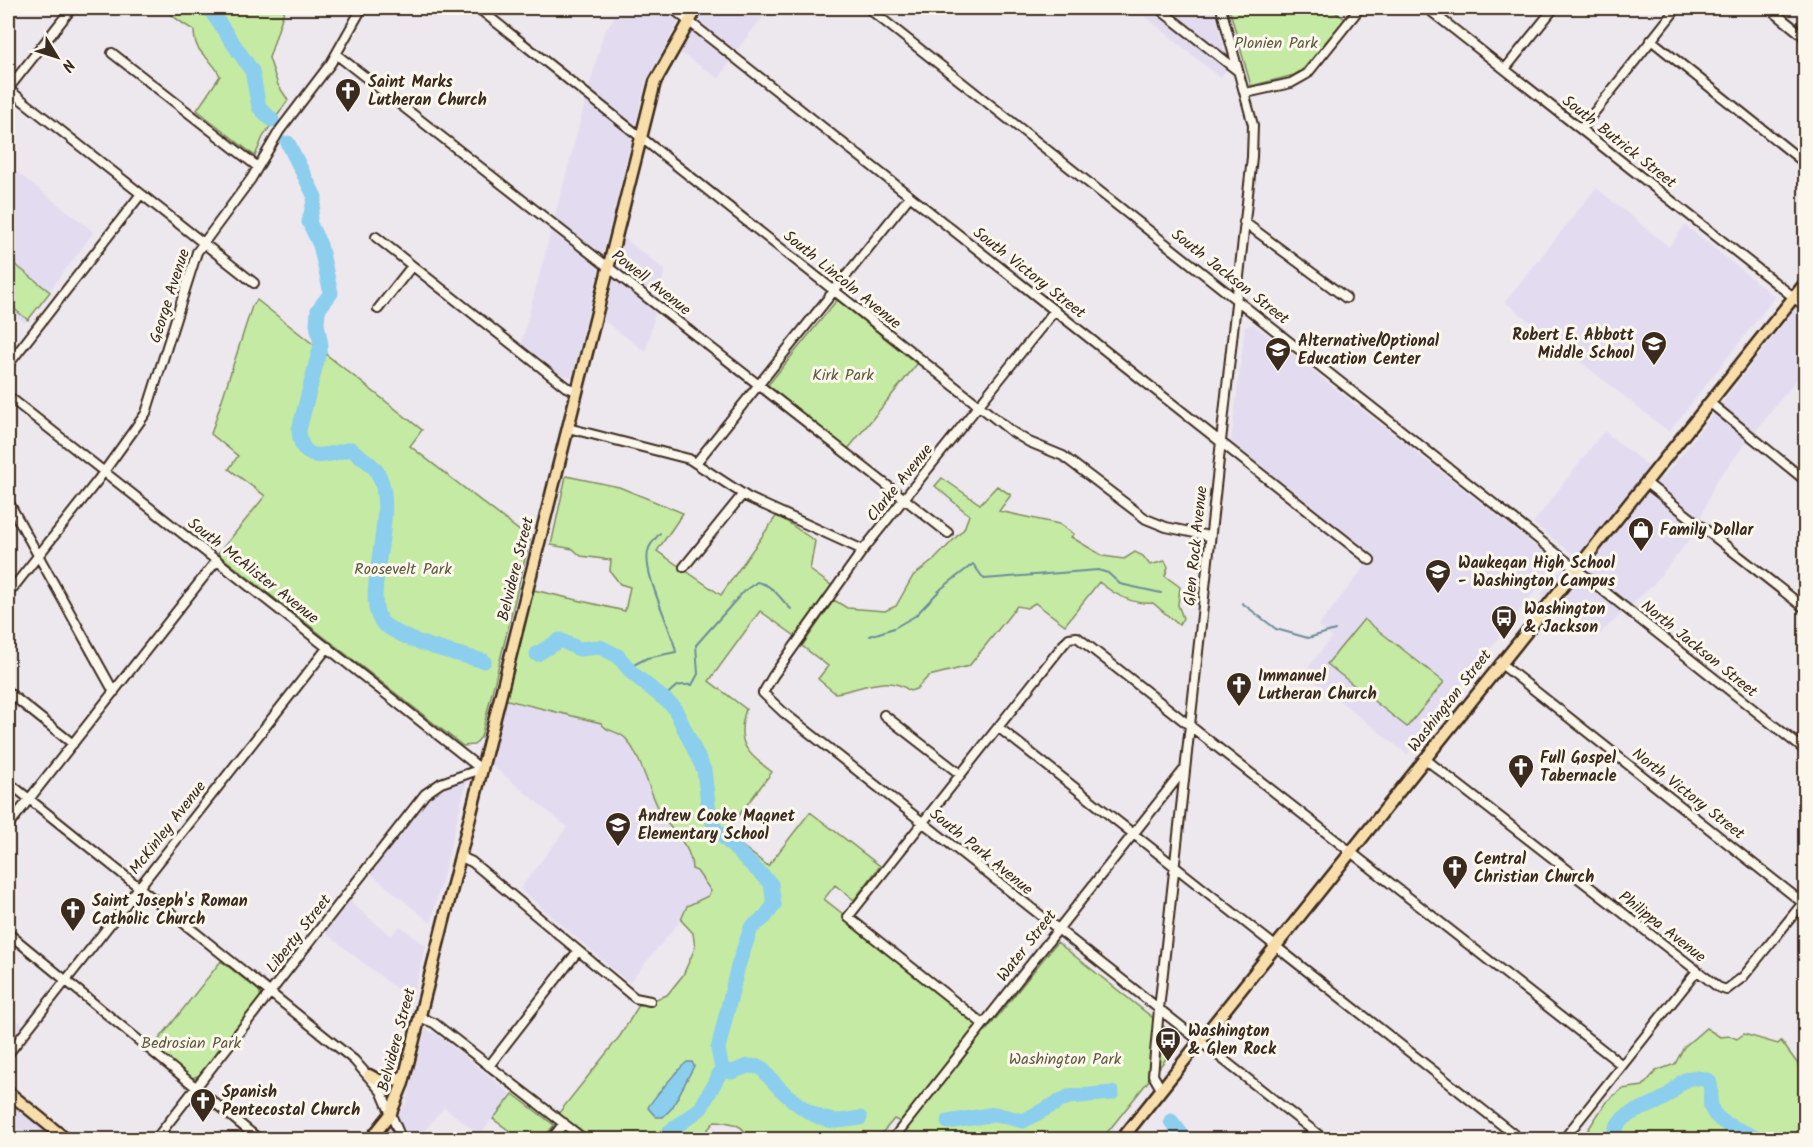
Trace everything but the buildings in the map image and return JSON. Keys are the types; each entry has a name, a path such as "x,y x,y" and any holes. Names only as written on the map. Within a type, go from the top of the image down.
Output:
{"main road":[{"name":"Belvidere Street","path":"370,1140 390,1115 405,1075 655,82 697,8"},
{"name":"Washington Street","path":"1120,1140 1806,282"},
{"path":"369,1075 387,1082 396,1081 405,1075"},
{"path":"8,1092 67,1140"}],"street":[{"path":"72,8 8,89 254,284"},
{"name":"George Avenue","path":"8,594 146,413 195,256 258,167 280,130 337,55 362,8"},
{"name":"South Lincoln Avenue","path":"478,8 979,406 1029,442 1063,456 1127,507 1146,519 1166,527 1209,536"},
{"name":"South Victory Street","path":"672,8 1370,560"},
{"name":"South Jackson Street","path":"868,8 1576,568"},
{"path":"1158,8 1238,70"},
{"name":"Glen Rock Avenue","path":"1161,1089 1153,1075 1159,1009 1253,129 1246,93 1221,8"},
{"path":"1246,93 1291,83 1306,74 1360,8"},
{"name":"South Butrick Street","path":"1428,8 1806,308"},
{"path":"1505,69 1554,8"},
{"path":"1581,129 1677,8"},
{"path":"1769,8 1806,38"},
{"path":"1651,40 1806,164"},
{"path":"112,53 258,167"},
{"name":"Powell Avenue","path":"337,55 948,534"},
{"path":"8,365 141,194"},
{"path":"696,463 910,196"},
{"path":"1244,222 1346,298"},
{"path":"376,237 566,387 577,391"},
{"path":"378,309 412,266"},
{"name":"Clarke Avenue","path":"773,676 864,550 1055,310"},
{"name":"South McAlister Avenue","path":"8,396 481,769"},
{"path":"1709,402 1806,481"},
{"path":"568,428 688,458 742,494 864,550"},
{"path":"1645,482 1806,609"},
{"path":"684,567 742,494"},
{"path":"8,501 114,692"},
{"path":"8,826 217,560"},
{"name":"North Jackson Street","path":"1576,568 1806,751"},
{"path":"983,1024 848,917 1070,638 1077,637 1622,1065"},
{"name":"McKinley Avenue","path":"8,1054 328,647"},
{"name":"North Victory Street","path":"1500,663 1804,901"},
{"name":"South Park Avenue","path":"773,676 764,693 766,697 1325,1140"},
{"path":"8,692 73,744"},
{"path":"884,715 960,774"},
{"path":"998,727 1521,1140"},
{"name":"Philippa Avenue","path":"1424,758 1718,987 1726,990 1743,977 1804,901"},
{"name":"Liberty Street","path":"155,1140 425,794 441,783 481,769"},
{"name":"Water Street","path":"892,1140 1184,770"},
{"path":"8,782 271,993 369,1075 381,1091 402,1140"},
{"path":"459,856 472,861 635,998 650,1001"},
{"path":"8,933 260,1140"},
{"path":"489,1066 578,951"},
{"path":"1563,1140 1697,971"},
{"path":"419,1017 434,1023 585,1140"},
{"path":"551,1140 564,1123"}],"shaded area":[{"path":"620,8 686,8 646,82 572,377 559,375 521,344 603,35"},
{"path":"707,8 762,8 767,12 736,51 719,79 680,52"},
{"path":"1135,8 1214,8 1229,67 1220,78"},
{"path":"8,165 94,232 25,323 8,309"},
{"name":"Robert E. Abbott Middle School","path":"1596,188 1669,247 1685,225 1775,297 1669,432 1505,302"},
{"path":"624,238 665,270 646,352 603,320"},
{"path":"1796,308 1805,315 1805,369 1716,481 1694,534 1652,586 1594,639 1541,595 1573,554 1533,523 1604,431 1663,478"},
{"name":"Waukegan High School - Washington Campus","path":"1253,324 1557,563 1407,754 1304,673 1332,637 1318,626 1373,556 1231,442 1245,327"},
{"name":"Andrew Cooke Magnet Elementary School","path":"503,699 601,723 603,727 627,739 664,818 681,836 691,861 711,891 708,896 687,906 681,920 629,983 520,889 567,827 490,764"},
{"path":"459,780 467,780 431,923 370,873 433,793"},
{"path":"349,901 391,936 400,926 426,946 412,1001 324,932"},
{"path":"8,1013 23,1025 8,1045"},
{"path":"425,1029 438,1035 511,1094 480,1135 444,1107 418,1139 382,1140 406,1103"},
{"path":"8,1101 55,1139 8,1139"}],"green space":[{"path":"163,8 285,8 269,58 278,85 288,100 263,137 255,156 197,110 220,76 197,45 194,30"},
{"name":"Plonien Park","path":"1229,8 1329,8 1345,19 1304,68 1294,75 1251,86"},
{"path":"8,259 50,292 28,320 8,304"},
{"name":"Roosevelt Park","path":"257,300 422,430 410,446 530,539 481,737 474,745 463,746 218,554 265,496 229,469 238,456 211,434 252,306"},
{"name":"Kirk Park","path":"837,300 917,364 848,449 768,385"},
{"name":"Washington Park","path":"566,476 619,487 683,513 657,551 721,595 777,515 815,541 810,570 835,588 798,638 760,611 709,681 746,709 742,730 745,746 772,772 725,833 768,866 810,812 880,866 854,900 835,885 824,899 843,914 849,923 986,1031 1057,942 1181,1040 1102,1139 898,1139 909,1126 894,1119 877,1139 748,1139 740,1127 715,1121 700,1139 594,1139 558,1114 620,1036 639,1005 667,995 683,975 695,948 693,933 681,920 687,906 708,896 711,891 697,871 692,869 689,853 663,817 637,757 624,737 601,723 503,699 529,589 625,611 630,587 620,584 610,571 611,560 581,556 573,549 551,545"},
{"path":"942,478 980,504 997,486 1011,495 999,511 1059,524 1074,534 1071,537 1103,556 1124,559 1135,552 1143,556 1150,565 1165,561 1168,567 1165,576 1180,587 1178,605 1183,618 1179,625 1153,603 1124,598 1099,582 1065,625 1035,603 1027,608 1017,606 969,666 929,676 916,689 910,691 892,683 882,683 835,693 818,679 828,666 802,646 834,600 847,608 885,611 896,606 913,576 934,560 964,529 969,515 935,486"},
{"path":"1364,619 1444,682 1407,727 1327,664"},
{"name":"Bedrosian Park","path":"221,961 259,991 261,997 200,1075 192,1078 153,1047"},
{"path":"1706,1028 1720,1037 1730,1036 1737,1039 1744,1034 1778,1044 1781,1041 1803,1071 1805,1069 1805,1139 1582,1139 1606,1102 1622,1089 1643,1086 1656,1071 1675,1064 1684,1047"},
{"path":"513,1094 554,1125 543,1139 521,1139 493,1119"}],"water":[{"path":"687,1062 692,1062 694,1066 672,1108 663,1117 656,1117 648,1108 659,1092"}],"waterway":[{"path":"209,8 252,71 259,107 272,120"},
{"path":"288,143 315,197 309,222 320,245 331,293 318,310 317,324 321,345 299,430 304,449 316,455 333,454 351,449 376,470 383,487 385,508 375,597 377,614 385,625 419,642 484,661"},
{"path":"628,668 647,658 676,652 652,583 647,558 649,548 660,533"},
{"path":"870,636 894,628 915,616 942,588 973,564 984,579 1098,570 1108,573 1120,584 1161,593"},
{"path":"664,699 676,687 692,685 698,674 696,645 744,591 757,582 763,584 772,589 791,609"},
{"path":"1242,603 1276,629 1308,638 1335,630"},
{"path":"537,654 560,640 579,649 600,647 618,656 632,673 674,707 704,770 709,812 716,830 771,884 774,905 765,917 751,928 738,966 718,1049 722,1069 701,1108 669,1132 665,1140"},
{"path":"722,1069 732,1072 748,1066 761,1067 784,1093 815,1115 836,1121 860,1118"},
{"path":"1613,1140 1615,1130 1624,1118 1661,1100 1681,1083 1692,1078 1709,1081 1711,1106 1718,1118 1732,1127 1763,1140"},
{"path":"948,1122 995,1114 1023,1121 1068,1097 1112,1093"},
{"path":"1171,1121 1186,1140"}],"place":[{"name":"Saint Marks Lutheran Church","path":"348,114"},
{"name":"Robert E. Abbott Middle School","path":"1654,367"},
{"name":"Alternative/Optional Education Center","path":"1278,373"},
{"name":"Family Dollar","path":"1641,553"},
{"name":"Waukegan High School - Washington Campus","path":"1438,595"},
{"name":"Washington & Jackson","path":"1504,641"},
{"name":"Immanuel Lutheran Church","path":"1239,708"},
{"name":"Full Gospel Tabernacle","path":"1521,790"},
{"name":"Andrew Cooke Magnet Elementary School","path":"618,848"},
{"name":"Central Christian Church","path":"1455,891"},
{"name":"Saint Joseph's Roman Catholic Church","path":"73,933"},
{"name":"Washington & Glen Rock","path":"1168,1063"},
{"name":"Spanish Pentecostal Church","path":"203,1124"}]}
